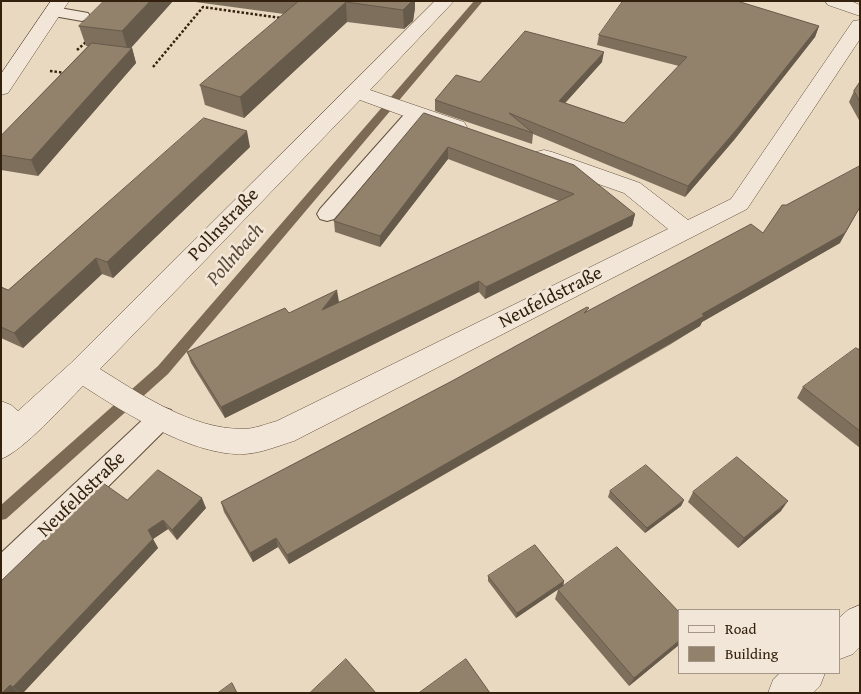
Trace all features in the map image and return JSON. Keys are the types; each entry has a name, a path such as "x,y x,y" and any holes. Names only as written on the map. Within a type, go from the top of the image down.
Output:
{"street":[{"name":"Pollnstraße","path":"7,430 81,371 297,150 367,95 445,1"},
{"path":"834,1 860,11"},
{"path":"1,89 57,7"},
{"name":"Neufeldstraße","path":"81,371 156,414 204,435 239,442 283,432 739,204 860,25"},
{"path":"367,95 471,132"},
{"path":"528,152 632,188 685,230"},
{"path":"841,640 860,622"},
{"path":"786,693 806,674"}],"lane":[{"path":"57,7 82,16"},
{"path":"327,214 410,111"},
{"name":"Neufeldstraße","path":"1,573 156,414"}],"path":[{"path":"153,67 203,7 283,18"}],"building":[{"path":"104,1 150,1 122,31 79,26"},
{"path":"299,1 412,1 403,10 346,2 240,97 200,85"},
{"path":"623,1 737,1 819,26 737,129 688,186 509,113 533,133 435,100 456,75 480,82 525,31 604,52 559,101 624,123 687,57 599,35"},
{"path":"92,43 132,48 31,160 1,155 1,136"},
{"path":"860,82 860,102 854,91"},
{"path":"424,113 574,165 635,214 486,287 479,281 221,407 187,352 285,308 289,313 337,290 322,310 574,194 448,147 380,236 334,221"},
{"path":"204,118 247,131 107,262 96,258 14,333 1,327 1,287 8,290"},
{"path":"860,166 860,207 845,233 287,555 276,538 250,553 221,502 452,381 587,307 589,308 584,313 751,224 763,233 782,205 786,205"},
{"path":"856,348 860,350 860,431 803,387"},
{"path":"737,457 788,501 744,538 693,492"},
{"path":"646,465 684,500 647,528 610,491"},
{"path":"158,470 202,498 172,530 163,520 148,530 153,539 13,687 10,685 1,693 1,581 103,483 127,500"},
{"path":"535,545 564,581 517,613 488,576"},
{"path":"617,547 678,611 678,642 634,678 558,590"},
{"path":"346,659 376,693 310,693"},
{"path":"466,659 490,693 419,693"},
{"path":"232,683 237,693 218,693"}],"waterway":[{"name":"Pollnbach","path":"1,514 163,370 479,1"}]}
